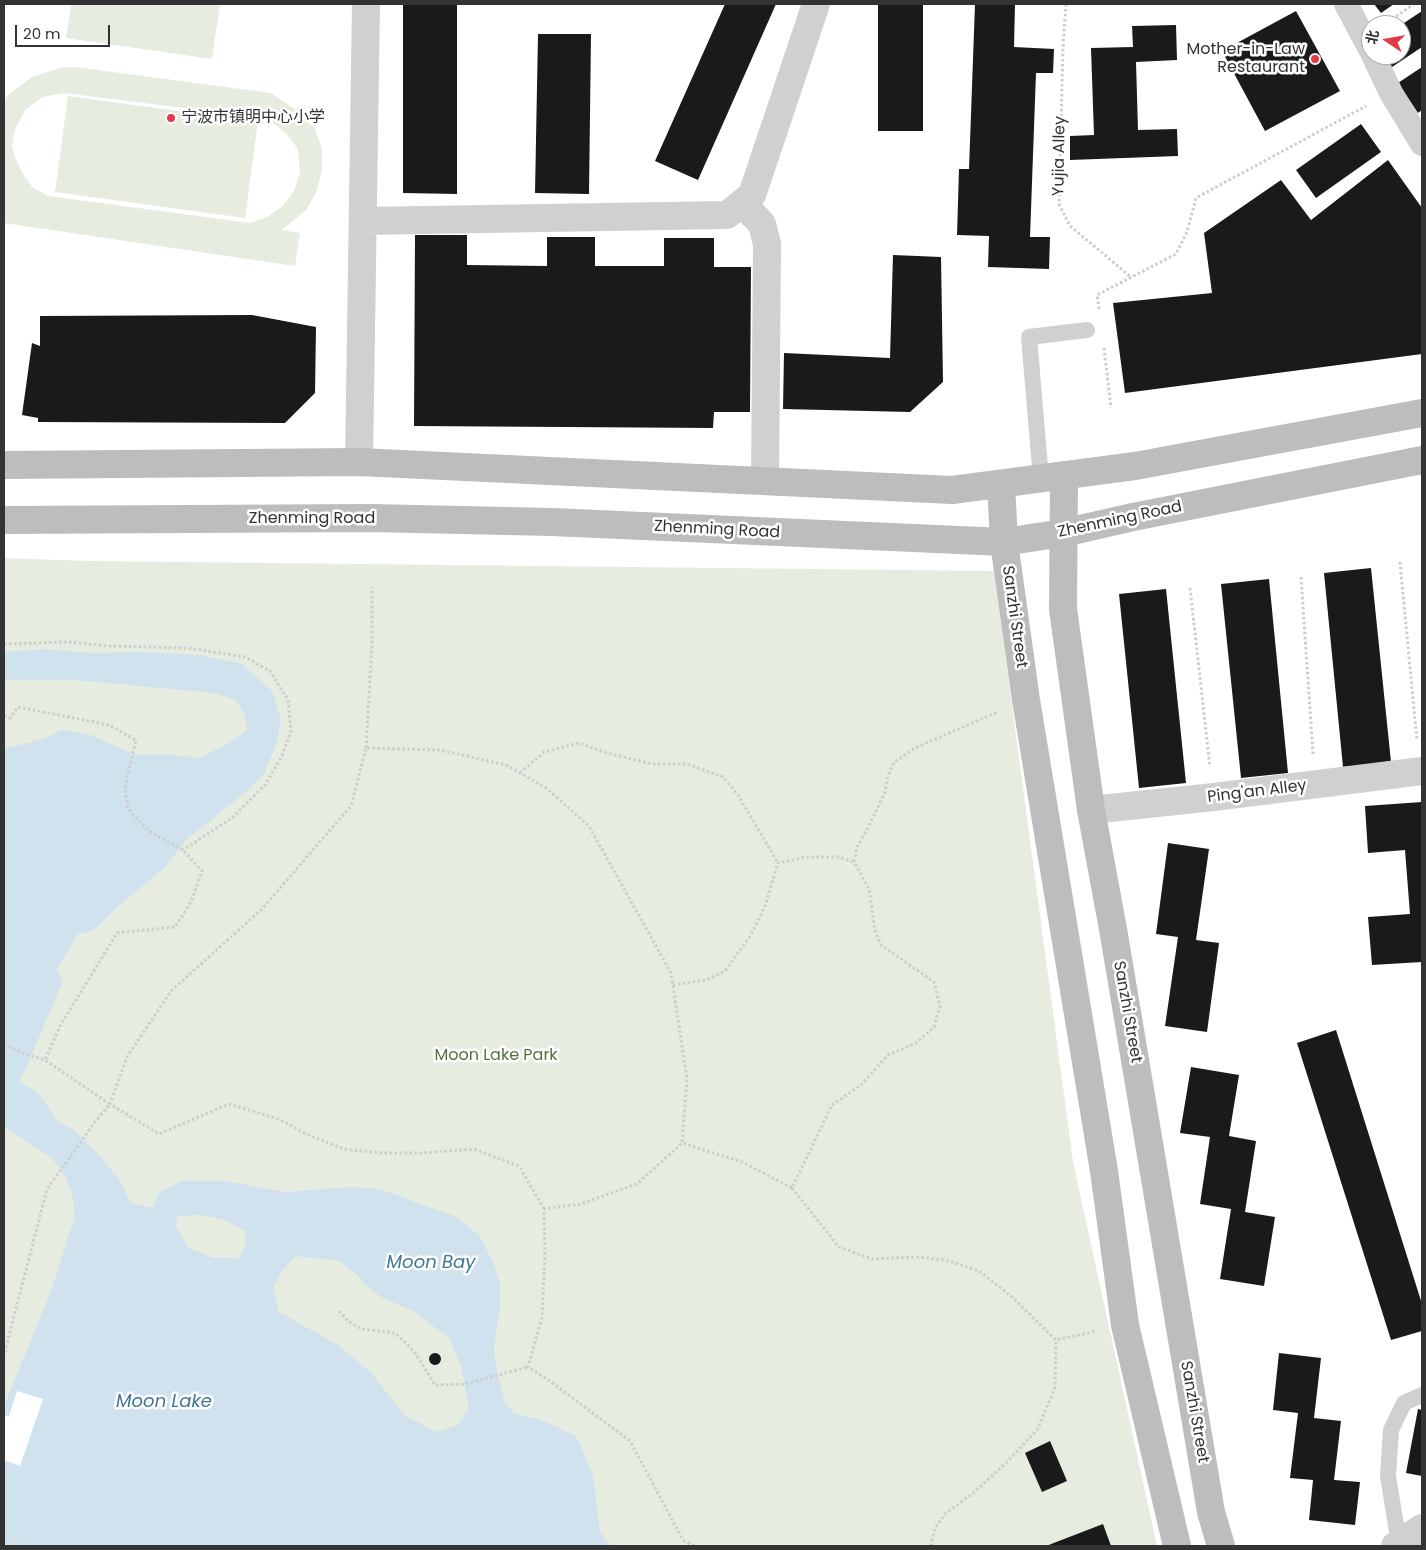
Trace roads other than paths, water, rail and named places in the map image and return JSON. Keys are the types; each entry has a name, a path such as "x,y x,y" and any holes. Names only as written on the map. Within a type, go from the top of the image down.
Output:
{"main road":[{"path":"4,465 360,462 952,490 1135,466 1422,413"},
{"name":"Zhenming Road","path":"4,520 371,518 562,523 1004,542 1063,533 1133,517 1422,460"},
{"name":"Sanzhi Street","path":"1053,477 1063,533 1063,609 1091,810 1113,929 1211,1512 1221,1546"},
{"name":"Sanzhi Street","path":"1001,484 1004,542 1026,700 1104,1171 1125,1325 1177,1546"}],"street":[{"path":"360,462 366,4"},
{"path":"363,221 727,215 752,195 816,4"},
{"path":"1346,4 1361,32"},
{"path":"1378,65 1391,93 1422,144"},
{"path":"742,203 762,224 767,244 765,481"},
{"name":"Ping'an Alley","path":"1091,810 1421,772"}],"lane":[{"path":"1053,477 1029,337 1087,330"},
{"path":"1412,1536 1388,1476 1391,1430 1404,1403 1422,1395"}],"water":[{"name":"Moon Lake","path":"42,649 94,653 149,652 200,655 242,664 272,691 281,720 276,745 264,774 242,795 187,839 164,868 92,931 78,934 56,970 63,981 20,1082 38,1093 58,1122 71,1128 97,1153 118,1178 131,1203 153,1208 159,1193 182,1181 225,1181 285,1192 352,1187 379,1189 454,1216 479,1235 493,1262 500,1284 500,1308 494,1346 495,1361 504,1401 514,1413 541,1420 576,1436 593,1475 600,1532 610,1546 4,1546 4,1406 51,1291 75,1216 72,1192 66,1177 52,1158 4,1127 4,749 46,738 61,730 91,735 135,755 175,755 199,758 226,745 247,730 245,715 236,700 214,693 77,680 4,680 4,652","holes":["200,1215 226,1220 245,1231 246,1244 238,1258 213,1258 189,1248 176,1227 177,1216","295,1256 339,1261 381,1297 413,1311 449,1338 461,1366 469,1409 458,1425 437,1432 404,1415 373,1375 340,1346 279,1312 273,1287 283,1270"]}],"place":[{"name":"Mother-in-Law Restaurant","path":"1315,59"},
{"name":"宁波市镇明中心小学","path":"171,118"}],"park label":[{"name":"Moon Lake Park","path":"496,1056"}],"water label":[{"name":"Moon Bay","path":"431,1263"}]}
